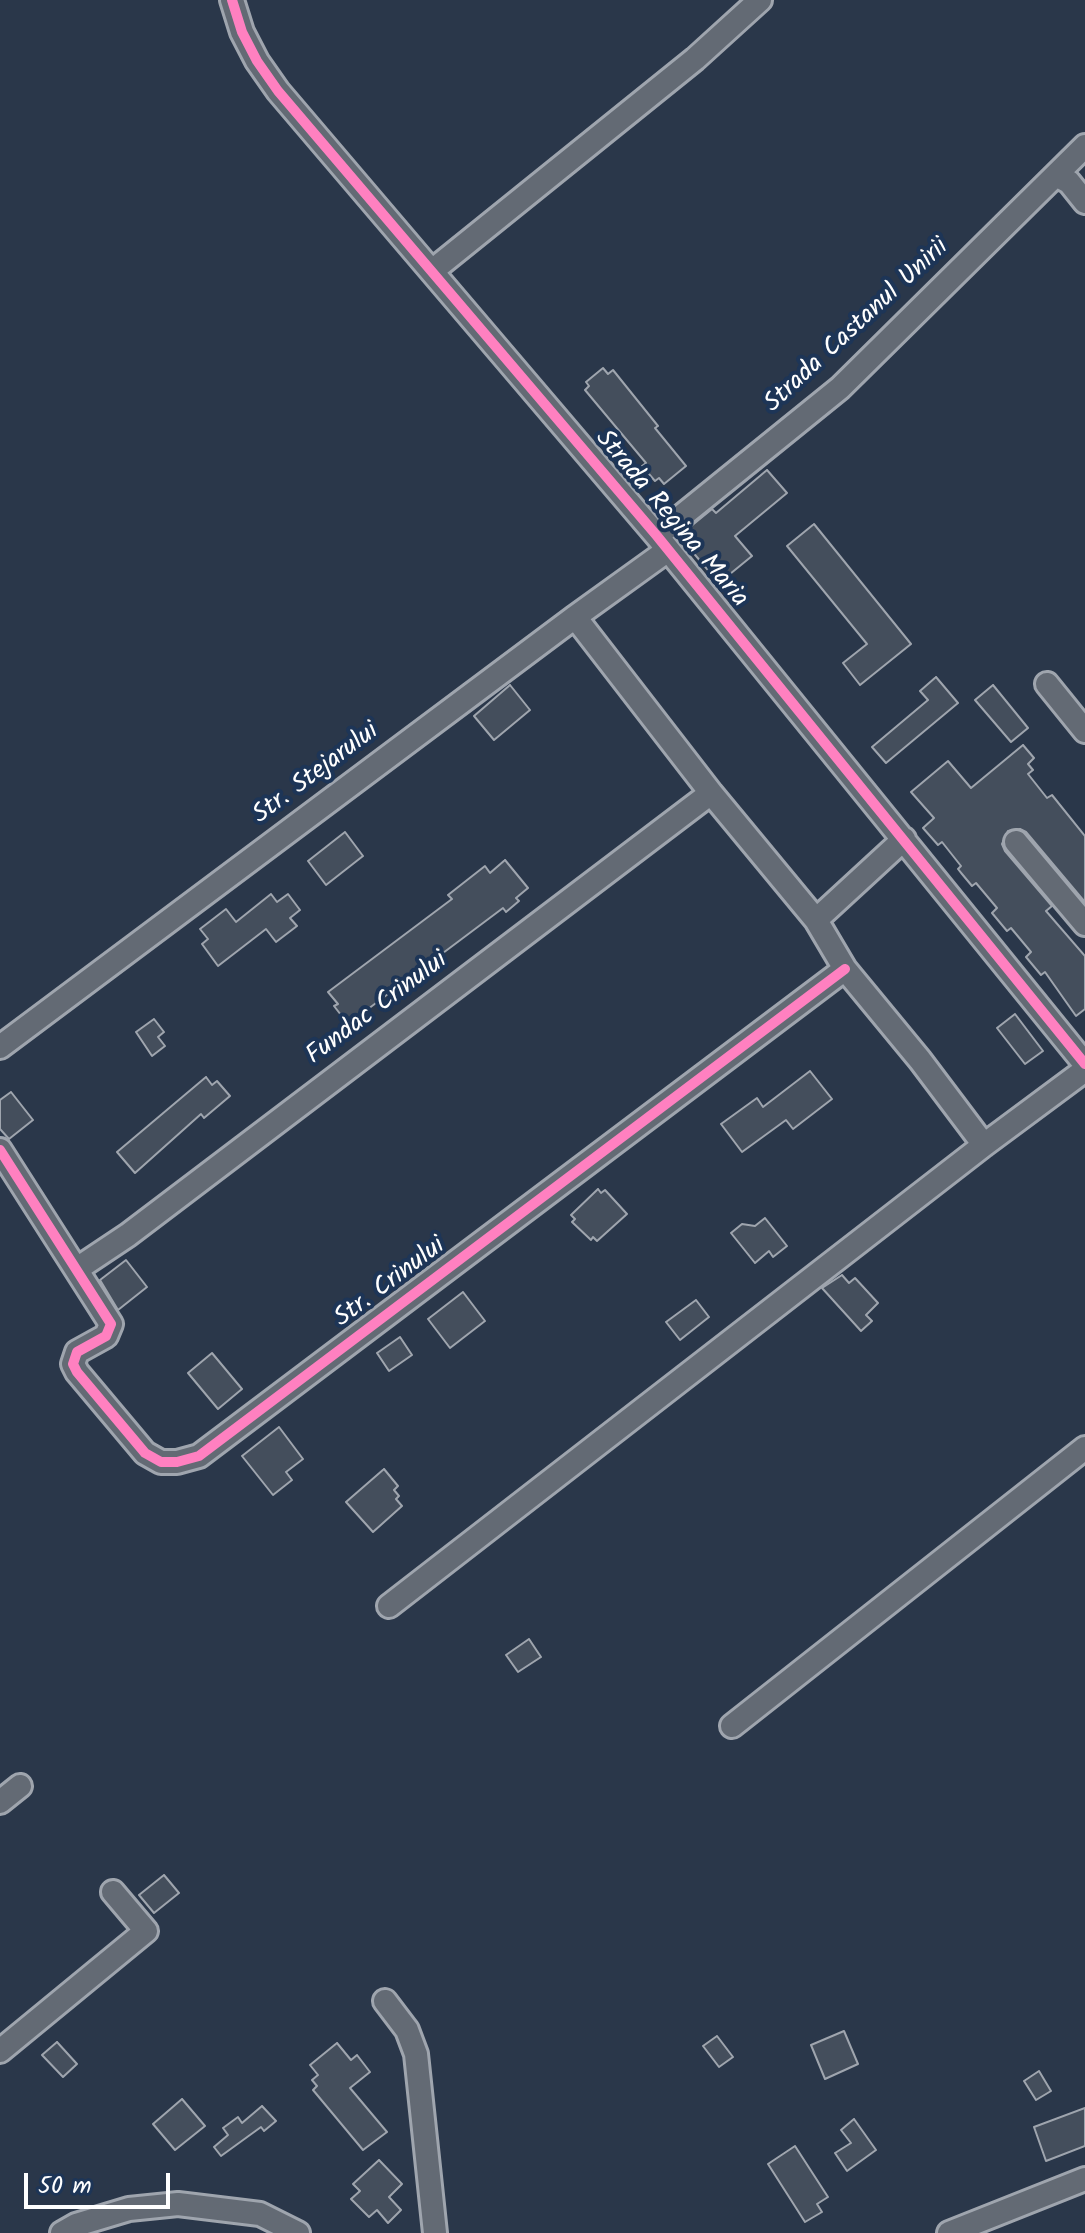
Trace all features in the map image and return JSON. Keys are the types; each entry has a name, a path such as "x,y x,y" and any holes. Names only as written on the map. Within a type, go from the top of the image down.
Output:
{"street":[{"name":"Strada Regina Maria","path":"232,0 249,47 278,91 663,543 1085,1064"},
{"path":"432,271 695,59 760,0"},
{"name":"Strada Castanul Unirii","path":"663,543 840,388 1085,146"},
{"path":"1056,175 1069,182 1085,202"},
{"name":"Str. Stejarului","path":"0,1047 575,617 663,543"},
{"path":"575,617 711,793 816,920 845,969 920,1060 984,1145"},
{"path":"1047,684 1085,731"},
{"name":"Fundac Crinului","path":"77,1269 128,1235 711,793"},
{"path":"816,920 904,839"},
{"path":"1016,842 1085,924"},
{"name":"Str. Crinului","path":"77,1269 111,1324 106,1336 77,1352 73,1364 77,1372 153,1459 177,1462 199,1456 845,969"},
{"path":"389,1606 1085,1070"},
{"path":"0,1150 77,1269"},
{"path":"732,1726 1085,1448"},
{"path":"0,1802 20,1786"},
{"path":"0,2051 146,1931 113,1892"},
{"path":"385,2001 407,2030 416,2054 435,2233"},
{"path":"949,2233 1085,2179"},
{"path":"62,2233 76,2225 129,2209 178,2204 260,2214 298,2233"}],"building":[{"path":"603,368 608,374 613,370 686,466 664,484 659,478 655,481 642,466 646,463 585,390 589,386 586,382"},
{"path":"767,470 787,493 735,536 752,556 719,583 679,536 712,509 716,513"},
{"path":"814,524 911,644 860,685 843,663 867,644 787,546"},
{"path":"936,677 958,703 886,763 872,747 928,700 920,691"},
{"path":"510,685 530,710 494,740 474,716"},
{"path":"993,685 1028,728 1011,742 975,700"},
{"path":"1023,745 1034,758 1028,764 1033,770 1028,774 1047,798 1052,795 1085,836 1085,902 1026,832 1020,829 1008,831 1002,844 1052,906 1046,911 1085,956 1085,1009 1076,1016 1045,972 1041,975 1026,957 1031,952 1011,928 1007,931 992,913 997,908 976,883 972,886 962,874 958,869 961,866 942,842 938,845 923,828 934,818 911,792 948,761 971,788"},
{"path":"345,832 363,856 326,885 308,861"},
{"path":"505,860 528,888 516,898 519,901 506,912 503,908 411,977 408,975 348,1024 328,992 452,899 448,895 485,866 490,873"},
{"path":"271,894 277,902 288,894 300,910 290,918 297,926 276,942 266,929 218,966 202,944 208,939 200,929 226,909 236,922"},
{"path":"1015,1014 1043,1051 1025,1064 997,1028"},
{"path":"154,1019 164,1032 158,1037 165,1046 152,1056 136,1032"},
{"path":"810,1071 832,1099 793,1129 786,1120 742,1152 721,1124 757,1098 763,1107"},
{"path":"206,1077 212,1085 217,1081 230,1096 204,1118 201,1114 135,1173 117,1152"},
{"path":"11,1092 33,1120 9,1139 0,1129 0,1100"},
{"path":"598,1189 601,1193 605,1190 627,1214 597,1241 593,1237 591,1240 572,1222 575,1219 571,1215"},
{"path":"765,1218 787,1246 773,1257 769,1251 755,1263 731,1233 742,1224 755,1226"},
{"path":"126,1260 147,1287 118,1310 100,1280"},
{"path":"842,1275 849,1283 855,1278 878,1303 866,1315 872,1321 861,1331 822,1288"},
{"path":"463,1292 485,1321 450,1348 428,1319"},
{"path":"696,1300 709,1317 680,1340 666,1322"},
{"path":"400,1337 412,1355 389,1371 377,1353"},
{"path":"212,1353 242,1389 218,1409 188,1373"},
{"path":"279,1427 303,1459 286,1472 292,1480 273,1495 242,1456"},
{"path":"384,1469 398,1486 394,1490 402,1506 373,1532 346,1502"},
{"path":"529,1639 541,1657 518,1672 506,1655"},
{"path":"164,1875 179,1893 154,1913 139,1895"},
{"path":"844,2031 858,2064 825,2079 811,2045"},
{"path":"717,2036 733,2057 719,2067 703,2046"},
{"path":"57,2042 77,2064 63,2077 42,2055"},
{"path":"337,2043 351,2060 357,2055 370,2072 350,2088 387,2132 363,2150 313,2090 317,2086 312,2080 318,2075 310,2065"},
{"path":"1039,2071 1051,2091 1036,2100 1024,2081"},
{"path":"182,2099 205,2126 175,2150 153,2124"},
{"path":"262,2106 276,2121 264,2131 261,2127 221,2156 214,2147 228,2135 223,2128 238,2117 242,2123"},
{"path":"1085,2108 1085,2146 1046,2161 1034,2127"},
{"path":"854,2119 876,2150 847,2171 835,2153 851,2143 841,2130"},
{"path":"795,2146 828,2197 817,2204 822,2212 805,2222 768,2164"},
{"path":"379,2160 402,2184 389,2197 401,2210 388,2223 377,2210 369,2217 351,2199 360,2191 353,2184"}],"cycle path":[{"path":"232,0 242,32 278,91 657,536 1085,1064"},
{"path":"0,1150 111,1324 106,1336 77,1352 73,1364 77,1372 145,1453 161,1462 177,1462 199,1456 845,969"}]}
